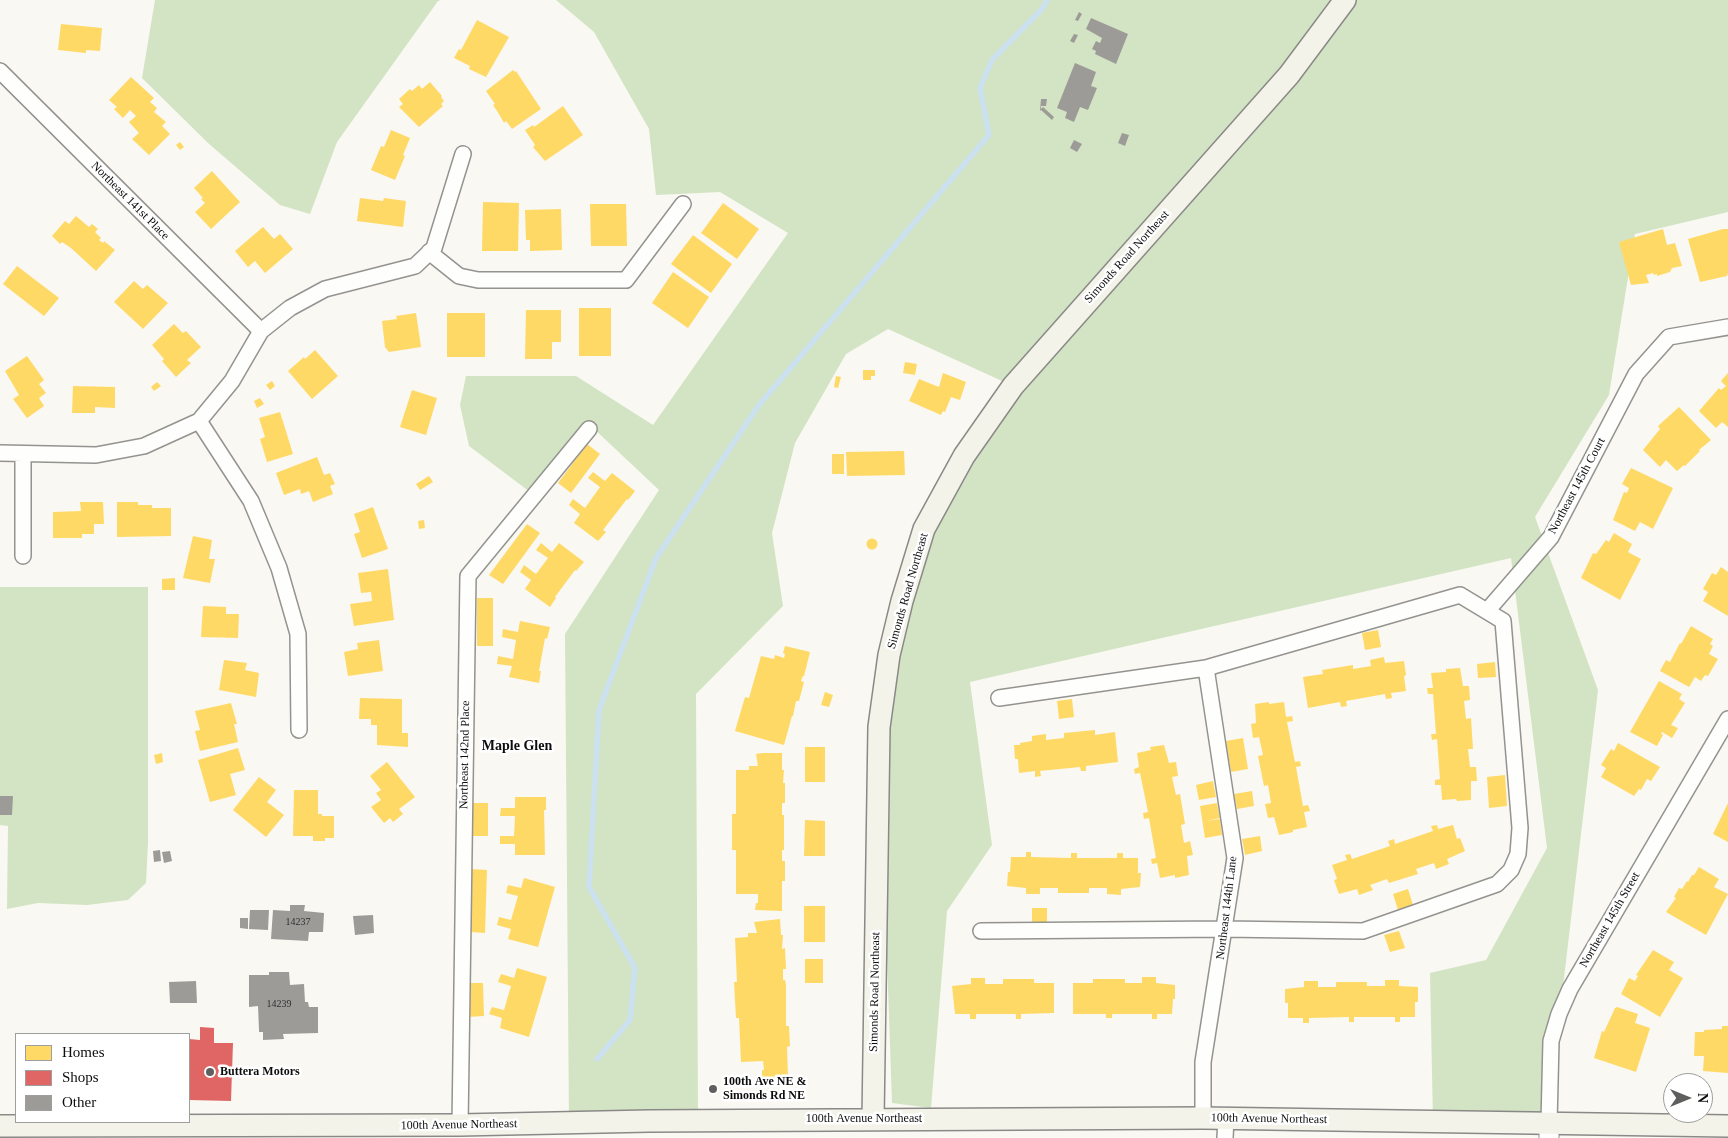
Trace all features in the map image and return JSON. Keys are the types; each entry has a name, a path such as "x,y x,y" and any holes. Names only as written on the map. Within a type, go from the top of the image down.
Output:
{"main road":[{"name":"Simonds Road Northeast","path":"873,1119 879,727 889,655 902,601 924,529 964,456 1013,386 1289,75 1344,0"},
{"name":"100th Avenue Northeast","path":"0,1126 158,1132 649,1121 1203,1118 1225,1128 1549,1130 1728,1126"}],"street":[{"name":"Northeast 141st Place","path":"0,71 261,331"},
{"path":"0,453 96,455 144,446 199,421 232,382 261,331 290,308 325,289 415,266 434,248 463,154"},
{"path":"429,252 459,276 478,280 626,280 683,204"},
{"name":"Northeast 145th Court","path":"1487,611 1551,537 1636,374 1669,337 1728,327"},
{"path":"199,421 251,501 279,568 298,634 299,730"},
{"name":"Northeast 142nd Place","path":"460,1125 468,576 589,429"},
{"path":"23,454 23,556"},
{"path":"981,931 1225,929 1363,931 1497,884 1511,870 1518,854 1520,828 1503,621 1460,595 1206,668 999,698"},
{"name":"Northeast 144th Lane","path":"1203,1118 1203,1062 1236,858 1206,668"},
{"name":"Northeast 145th Street","path":"1549,1130 1551,1041 1559,1014 1570,989 1726,729"}],"green space":[{"path":"155,0 441,0 438,1 337,142 310,214 280,205 208,143 142,78"},
{"path":"556,0 1728,0 1728,212 1635,234 1609,395 1535,517 1598,690 1547,1122 1433,1122 1430,973 1486,960 1547,848 1511,558 970,682 992,845 947,911 931,1108 892,1103 879,727 924,529 1013,386 888,329 846,354 795,443 772,533 783,606 696,694 698,1119 569,1123 565,634 659,490 591,426 534,495 469,446 460,405 466,376 576,376 653,425 788,233 720,192 656,195 649,129 594,32"},
{"path":"0,587 148,587 148,842 146,883 128,900 87,905 38,903 7,909 8,826 0,825"}],"building: Homes":[{"path":"477,20 509,37 486,77 469,69 470,66 454,58 459,49 461,50"},
{"path":"61,24 102,28 100,51 86,50 86,53 58,50"},
{"path":"513,70 516,71 541,109 512,129 506,121 504,123 486,91"},
{"path":"131,77 154,98 150,102 157,108 154,112 166,122 162,126 170,134 149,155 132,139 139,133 129,122 136,116 130,110 123,118 114,109 117,107 109,100"},
{"path":"430,82 442,96 444,101 441,104 443,106 419,127 399,107 403,104 399,99 410,89 412,91 419,85 422,89"},
{"path":"563,106 583,135 545,161 533,147 535,145 525,130 533,125 534,127"},
{"path":"391,130 410,138 395,180 371,170 381,146 384,147"},
{"path":"180,142 184,147 180,150 176,145"},
{"path":"212,171 240,202 211,229 195,212 205,203 194,188"},
{"path":"360,198 383,201 384,198 406,201 403,227 357,221"},
{"path":"483,202 519,203 518,251 482,251"},
{"path":"723,203 759,229 737,259 701,233"},
{"path":"590,204 626,204 627,246 591,246"},
{"path":"561,209 562,250 530,251 530,240 526,240 525,210"},
{"path":"76,216 89,227 92,224 98,229 95,232 101,238 99,240 103,243 104,241 115,250 96,271 71,248 62,242 60,244 52,236 65,221 69,224"},
{"path":"263,227 274,239 280,234 293,249 265,273 255,261 248,267 235,251"},
{"path":"1663,229 1667,245 1675,243 1682,266 1672,268 1670,272 1657,276 1657,274 1654,275 1653,273 1646,275 1649,283 1631,285 1619,242"},
{"path":"1728,229 1727,276 1700,282 1688,239"},
{"path":"693,235 732,264 711,293 671,264"},
{"path":"17,266 59,298 44,316 3,284"},
{"path":"673,272 709,297 688,328 652,303"},
{"path":"134,281 143,289 147,285 168,303 143,329 114,302"},
{"path":"579,308 611,308 611,356 579,356"},
{"path":"526,310 561,310 561,342 552,342 552,359 525,359"},
{"path":"416,313 421,347 389,352 385,347 382,321 397,319 396,316"},
{"path":"447,313 485,313 485,357 447,357"},
{"path":"174,324 183,333 186,331 201,347 187,360 191,363 176,377 162,361 164,359 152,345"},
{"path":"315,350 338,376 312,399 288,371"},
{"path":"27,356 44,380 39,384 46,393 39,398 44,406 27,418 13,399 19,395 5,371"},
{"path":"905,362 917,364 915,375 903,373"},
{"path":"863,370 875,370 875,376 871,376 871,380 863,380"},
{"path":"943,373 966,382 960,400 951,397 945,412 943,411 941,415 909,401 919,379 939,387"},
{"path":"1728,373 1728,427 1722,422 1716,428 1699,411 1719,388 1721,390 1726,386 1721,381"},
{"path":"836,376 841,377 838,388 834,387"},
{"path":"272,381 275,386 270,390 266,385"},
{"path":"157,382 161,386 154,391 151,387"},
{"path":"73,386 115,387 115,408 95,407 95,413 72,413"},
{"path":"412,390 437,398 426,435 400,427"},
{"path":"260,398 264,404 257,408 254,401"},
{"path":"1679,407 1711,440 1685,466 1677,471 1666,460 1660,467 1643,450 1660,429 1658,426"},
{"path":"280,412 293,454 267,462 260,439 265,437 259,418"},
{"path":"587,444 600,454 571,493 558,483"},
{"path":"904,451 905,475 847,476 846,452"},
{"path":"832,454 844,454 844,474 832,474"},
{"path":"317,457 324,475 330,473 335,484 330,486 333,494 313,502 309,491 301,494 300,489 284,495 276,473"},
{"path":"1631,468 1673,488 1653,529 1640,522 1635,531 1613,520 1624,492 1627,493 1629,488 1622,484"},
{"path":"593,472 605,481 612,473 635,491 603,530 606,532 598,541 574,523 580,514 569,505 573,499 585,508 600,487 588,478"},
{"path":"429,476 433,482 420,490 416,484"},
{"path":"80,502 103,502 104,524 94,524 94,534 82,534 82,538 53,538 53,512 81,511"},
{"path":"117,502 138,502 138,505 152,505 152,508 171,508 171,536 117,537"},
{"path":"373,507 388,549 362,558 354,534 360,532 354,514"},
{"path":"424,520 425,528 419,529 418,521"},
{"path":"527,524 540,533 503,584 489,575"},
{"path":"1614,533 1632,544 1628,552 1641,559 1620,600 1581,578 1593,553 1596,554 1606,540 1609,542"},
{"path":"193,536 212,540 209,559 215,559 210,583 183,578"},
{"path":"870,539 874,539 877,544 876,548 870,549 867,546 867,542"},
{"path":"541,543 552,552 559,543 584,562 575,570 550,607 525,589 531,580 520,572 524,565 536,574 548,558 536,550"},
{"path":"1721,567 1728,572 1728,616 1703,601 1708,592 1703,589 1712,573 1716,575"},
{"path":"388,569 394,620 354,626 350,604 372,601 371,592 361,593 358,573"},
{"path":"175,578 175,590 162,590 162,579"},
{"path":"477,598 493,598 493,646 477,646"},
{"path":"203,606 226,607 226,614 239,614 238,638 201,637"},
{"path":"520,621 550,627 547,639 545,638 539,671 541,671 539,683 509,677 512,666 497,664 498,656 513,659 516,640 502,637 503,629 518,632"},
{"path":"1691,626 1713,639 1710,644 1713,646 1709,654 1718,659 1708,676 1705,675 1701,681 1695,677 1689,687 1660,671 1666,660 1670,662"},
{"path":"1378,630 1381,647 1365,650 1362,633"},
{"path":"379,640 383,671 348,676 344,652 358,649 357,643"},
{"path":"785,646 810,652 801,681 804,682 799,701 796,701 784,745 735,731 745,697 749,698 761,656 774,659 775,655 784,658"},
{"path":"1384,657 1385,663 1404,661 1406,691 1391,693 1392,698 1386,699 1385,694 1346,701 1347,706 1341,707 1340,702 1308,708 1303,677 1323,674 1322,670 1353,665 1353,669 1371,666 1370,660"},
{"path":"224,660 247,663 245,670 259,673 256,697 219,690"},
{"path":"1495,662 1496,677 1478,678 1477,664"},
{"path":"1460,668 1463,686 1469,686 1470,700 1464,701 1466,719 1471,718 1473,749 1468,749 1470,767 1476,767 1477,781 1471,781 1471,800 1442,800 1441,785 1435,785 1435,780 1440,779 1437,739 1432,740 1431,734 1436,734 1433,694 1428,694 1427,688 1433,688 1431,673 1446,672 1446,669"},
{"path":"1659,681 1682,694 1679,699 1685,703 1671,725 1678,728 1672,738 1662,732 1663,735 1657,746 1630,732"},
{"path":"825,692 833,695 829,707 821,705"},
{"path":"360,698 402,699 402,733 408,733 408,747 377,745 377,725 371,725 371,719 359,719"},
{"path":"1072,699 1074,717 1059,719 1057,701"},
{"path":"1269,702 1269,704 1284,702 1286,717 1292,716 1293,721 1287,722 1295,762 1300,761 1301,766 1296,767 1303,806 1308,805 1310,811 1304,812 1307,827 1279,835 1274,817 1268,818 1265,804 1271,803 1268,785 1264,786 1258,756 1263,755 1259,737 1253,738 1251,724 1256,723 1255,704"},
{"path":"231,703 237,724 234,724 238,742 200,751 195,731 200,730 195,711"},
{"path":"1095,730 1095,735 1115,732 1118,762 1086,766 1086,771 1081,771 1080,767 1040,771 1041,776 1035,777 1035,771 1019,773 1014,745 1032,741 1032,736 1046,734 1046,740 1064,738 1064,733"},
{"path":"1243,738 1248,769 1231,772 1226,741"},
{"path":"1618,743 1660,767 1651,781 1647,779 1641,790 1639,789 1634,796 1601,777 1606,768 1601,765 1611,749 1614,751"},
{"path":"1164,745 1169,763 1176,762 1178,776 1172,777 1176,795 1180,794 1185,824 1181,825 1184,843 1190,841 1193,855 1187,856 1189,875 1175,878 1175,875 1160,878 1157,863 1152,864 1151,859 1156,858 1149,818 1144,819 1143,813 1148,812 1140,773 1135,774 1134,769 1139,767 1137,753 1151,750 1150,747"},
{"path":"805,747 825,747 825,782 805,782"},
{"path":"238,748 245,770 230,774 236,795 210,802 198,760"},
{"path":"162,753 163,762 156,764 154,755"},
{"path":"782,753 785,803 782,803 784,850 782,850 782,861 785,861 785,881 782,881 782,911 755,910 756,903 758,903 758,894 736,894 736,850 732,850 732,814 736,814 736,770 749,770 749,766 758,766 756,754"},
{"path":"387,762 415,797 399,809 403,814 393,822 390,818 384,823 371,807 381,800 376,793 381,790 370,776"},
{"path":"1505,775 1507,806 1489,808 1487,777"},
{"path":"259,777 276,790 267,802 284,815 266,837 233,810"},
{"path":"1213,781 1216,797 1199,800 1196,785"},
{"path":"294,790 318,790 318,814 334,816 334,838 325,838 325,841 313,841 313,836 293,836"},
{"path":"1252,791 1254,806 1237,809 1234,794"},
{"path":"515,797 546,797 546,810 544,810 545,855 515,855 515,844 500,844 500,836 514,836 515,816 500,816 501,808 515,808"},
{"path":"472,803 488,803 488,836 472,836"},
{"path":"1217,803 1220,818 1206,821 1220,819 1222,835 1205,838 1200,806"},
{"path":"1728,803 1728,842 1713,834"},
{"path":"805,820 825,821 825,856 804,856"},
{"path":"1437,825 1438,829 1453,825 1457,839 1460,838 1465,851 1447,859 1449,864 1436,869 1434,863 1416,869 1418,874 1389,883 1387,879 1370,885 1373,890 1359,895 1357,889 1339,894 1334,880 1337,879 1332,865 1347,860 1345,855 1350,854 1352,859 1390,846 1388,841 1394,839 1395,844 1433,831 1431,826"},
{"path":"1260,836 1262,851 1245,855 1242,839"},
{"path":"1026,852 1031,852 1031,857 1071,858 1071,853 1077,853 1077,858 1117,858 1117,853 1123,853 1123,858 1138,858 1138,873 1141,873 1140,887 1121,889 1121,895 1107,894 1107,888 1089,888 1089,893 1058,893 1058,888 1040,888 1040,894 1026,894 1026,888 1007,886 1011,857 1026,857"},
{"path":"1699,867 1719,879 1714,887 1728,894 1706,935 1666,912 1676,898 1674,897 1679,888 1682,889"},
{"path":"471,869 487,870 485,933 470,932"},
{"path":"524,878 555,887 538,947 508,939 511,929 497,925 499,917 511,920 518,896 506,893 508,885 521,888"},
{"path":"1408,889 1413,905 1398,910 1393,894"},
{"path":"804,906 825,906 825,942 804,942"},
{"path":"1032,908 1047,908 1047,926 1032,925"},
{"path":"780,919 781,935 783,935 782,949 785,948 786,969 783,969 783,980 785,980 786,985 786,1026 789,1026 790,1046 787,1047 788,1077 769,1078 762,1077 762,1070 764,1070 763,1061 741,1062 739,1018 736,1018 734,982 737,982 735,938 748,937 748,933 757,933 754,922"},
{"path":"1399,931 1405,948 1390,952 1384,935"},
{"path":"1653,950 1674,962 1669,970 1683,978 1660,1017 1621,994 1629,978 1635,981 1638,976 1636,975"},
{"path":"805,959 823,959 823,983 805,983"},
{"path":"517,968 547,977 529,1037 500,1028 502,1018 489,1014 492,1007 504,1010 511,986 498,982 501,974 514,978"},
{"path":"1142,977 1156,977 1156,983 1175,985 1172,1014 1157,1014 1157,1019 1152,1019 1152,1014 1112,1014 1112,1018 1106,1018 1106,1014 1073,1014 1073,983 1093,983 1093,979 1125,979 1125,983 1142,983"},
{"path":"971,978 985,978 985,984 1003,984 1003,979 1034,979 1034,983 1054,983 1054,1013 1021,1014 1021,1019 1016,1019 1016,1014 976,1014 976,1019 970,1019 970,1014 955,1014 952,986 971,984"},
{"path":"1385,980 1399,980 1399,986 1418,987 1415,1017 1400,1017 1400,1022 1395,1022 1395,1017 1354,1017 1354,1022 1349,1022 1349,1017 1309,1018 1309,1023 1303,1023 1303,1018 1288,1018 1288,1003 1285,1003 1285,989 1304,987 1304,981 1318,981 1318,987 1336,987 1336,982 1367,982 1367,986 1385,986"},
{"path":"466,983 483,983 484,1016 467,1017"},
{"path":"1617,1007 1638,1014 1635,1023 1650,1028 1636,1072 1594,1058 1602,1031 1604,1032"},
{"path":"1722,1026 1728,1026 1728,1073 1703,1071 1704,1056 1694,1056 1695,1032 1722,1029"}],"building: Shops":[{"name":"Buttera Motors","path":"200,1027 214,1028 214,1043 233,1043 231,1101 190,1100 190,1039 200,1040"}],"building: Other":[{"path":"1079,12 1082,14 1078,21 1075,20"},
{"path":"1091,18 1128,34 1116,64 1095,54 1096,51 1092,49 1096,41 1100,43 1102,38 1086,29"},
{"path":"1074,34 1078,35 1074,43 1070,41"},
{"path":"1075,63 1096,72 1091,86 1097,88 1088,110 1080,107 1074,122 1065,118 1067,112 1057,108"},
{"path":"1041,99 1047,99 1046,106 1041,106 1041,109 1043,107 1054,117 1052,120 1040,111"},
{"path":"1122,133 1129,135 1125,146 1118,143"},
{"path":"1074,140 1082,144 1077,152 1070,148"},
{"path":"0,796 13,796 12,815 0,815"},
{"path":"160,850 161,861 154,862 153,851"},
{"path":"170,851 172,861 164,863 162,852"},
{"path":"290,905 305,905 304,911 324,913 323,932 309,932 308,941 271,939 273,910 290,911"},
{"path":"250,910 269,910 268,930 249,929"},
{"path":"373,915 374,933 355,935 353,916"},
{"path":"240,918 248,918 248,929 240,928"},
{"path":"269,972 289,972 290,985 304,984 305,1002 308,1002 309,1007 318,1007 318,1033 283,1034 284,1039 263,1040 263,1032 259,1032 258,1006 249,1007 249,975 269,975"},
{"path":"196,981 197,1003 170,1003 169,982"}],"waterway":[{"path":"597,1059 630,1020 635,968 589,887 599,710 656,558 759,405 989,135 980,88 992,60 1042,9 1047,0"}],"place":[{"name":"Buttera Motors","path":"210,1072"},
{"name":"100th Ave NE & Simonds Rd NE","path":"713,1089"}],"district":[{"name":"Maple Glen","path":"517,746"}]}
